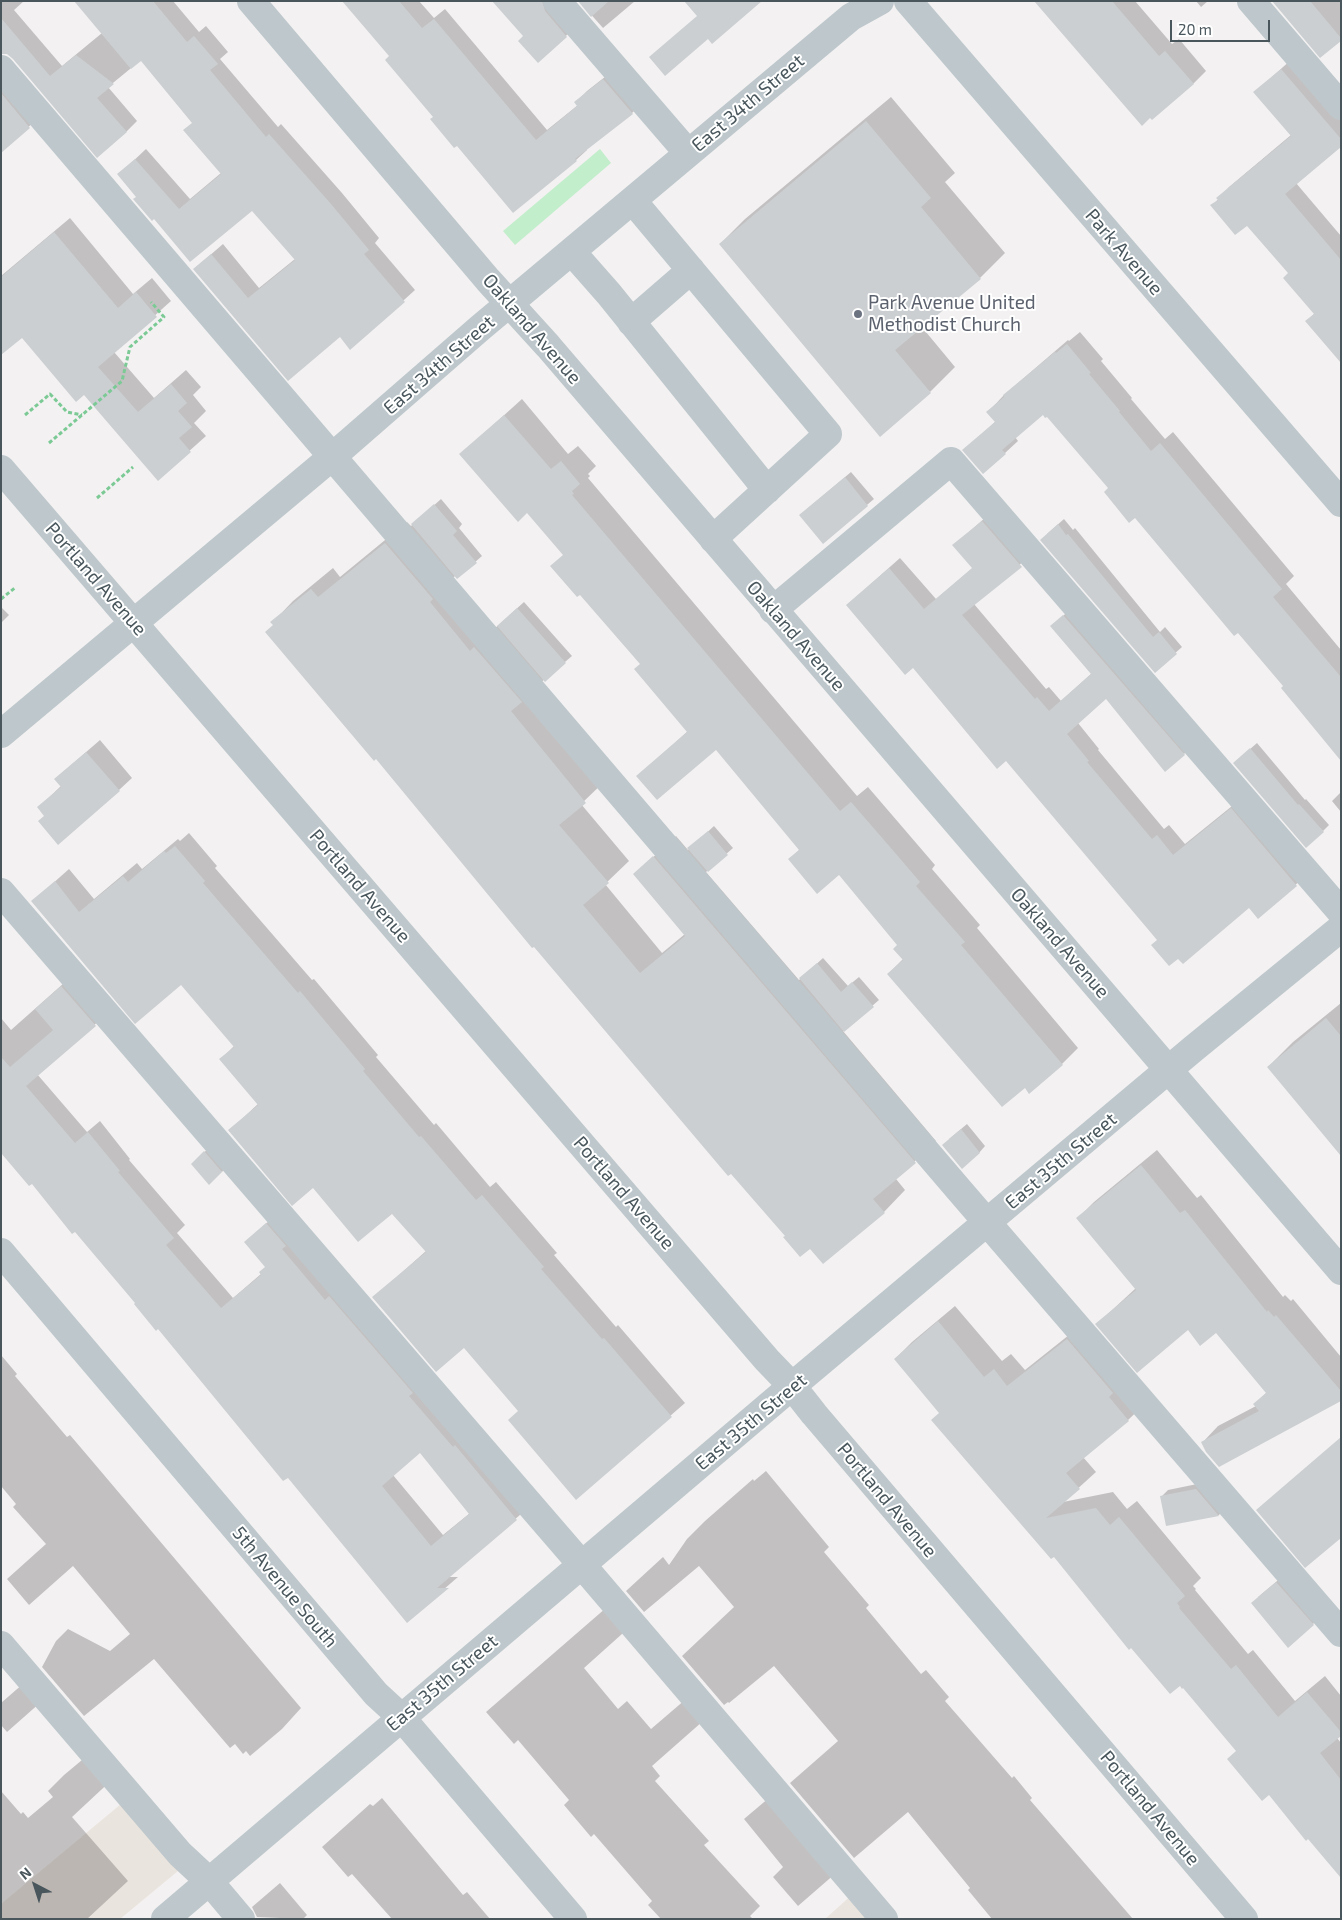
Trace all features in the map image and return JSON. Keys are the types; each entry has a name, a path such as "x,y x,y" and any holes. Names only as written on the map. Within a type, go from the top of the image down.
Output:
{"street":[{"name":"Oakland Avenue","path":"251,1 1341,1272"},
{"path":"557,1 688,153"},
{"name":"East 34th Street","path":"1,734 134,624 509,304 851,17 880,1"},
{"name":"Park Avenue","path":"908,1 1341,503"},
{"path":"1251,1 1341,106"},
{"path":"1,69 1341,1633"},
{"path":"633,201 828,434 713,539"},
{"path":"572,252 591,272 767,490"},
{"path":"631,322 691,270"},
{"path":"773,610 951,461 1341,912"},
{"name":"Portland Avenue","path":"1,468 792,1386 1244,1919"},
{"path":"1,892 582,1565 884,1919"},
{"name":"East 35th Street","path":"165,1919 792,1386 1341,928"},
{"name":"5th Avenue South","path":"1,1252 376,1694 401,1717 573,1919"},
{"path":"1,1645 180,1854 209,1881 241,1919"}],"path":[{"path":"49,443 122,381 130,346 164,318 151,302"},
{"path":"25,415 50,394 67,412 82,415"},
{"path":"97,498 133,467"},
{"path":"1,599 16,587"}],"shaded area":[{"path":"127,1799 184,1866 120,1919 1,1919 1,1904"},
{"path":"855,1892 879,1919 825,1919"}],"green space":[{"path":"600,149 611,163 515,245 503,231"}],"building":[{"path":"74,1 153,1 187,42 194,36 218,64 210,70 266,137 269,134 331,204 369,250 364,254 405,302 350,350 340,337 288,381 193,269 211,254 248,298 295,260 252,211 190,262 154,219 152,221 133,199 136,197 117,174 135,159 179,209 221,174 183,130 192,123 141,61 131,69"},
{"path":"342,1 399,1 422,28 434,19 536,140 577,106 574,102 603,79 633,114 575,159 577,161 513,213 457,146 454,148 430,119 433,117 385,60 389,56"},
{"path":"492,1 542,1 545,11 567,37 538,63 518,41 523,36"},
{"path":"578,1 609,1 591,17"},
{"path":"684,1 762,1 712,44 708,39 665,76 649,57 697,16"},
{"path":"1034,1 1112,1 1159,56 1165,51 1194,84 1152,120 1150,118 1142,126"},
{"path":"1272,1 1310,1 1341,38 1341,41 1320,58"},
{"path":"1,18 50,76 76,55 114,84 97,98 127,132 97,158 13,59 7,54 1,54"},
{"path":"1281,69 1341,139 1341,147 1285,194 1341,260 1341,363 1305,321 1314,314 1283,278 1288,273 1247,226 1235,235 1210,205 1291,136 1253,92"},
{"path":"1,93 30,128 1,153"},
{"name":"Park Avenue United Methodist Church","path":"866,121 931,198 921,207 981,279 895,350 931,393 880,437 719,244"},
{"path":"54,232 118,308 136,292 157,317 98,367 138,412 171,384 187,403 178,411 192,427 179,438 191,452 158,481 84,395 76,402 22,338 1,355 1,277"},
{"path":"1067,344 1151,451 1160,443 1282,589 1273,597 1341,677 1341,761 1281,688 1283,686 1238,633 1234,636 1135,518 1129,523 1104,492 1108,488 1047,417 1045,418 1043,415 1002,450 1006,454 983,474 962,450 995,422 986,412 1004,397 1003,395"},
{"path":"504,415 551,469 561,461 580,484 572,491 574,494 572,495 840,811 851,802 896,854 920,882 916,886 965,942 961,945 1063,1065 1029,1094 1025,1088 1002,1107 887,974 903,960 893,949 897,945 839,875 817,894 788,859 799,850 716,750 657,800 636,776 687,732 634,669 640,664 580,595 577,597 550,566 563,555 527,513 518,522 459,454"},
{"path":"845,477 868,506 823,544 799,515"},
{"path":"434,504 457,531 453,535 477,563 457,579 411,524"},
{"path":"982,521 1022,567 962,615 1035,699 1037,697 1049,711 1091,674 1050,626 1063,615 1185,755 1165,772 1106,699 1067,734 1089,761 1087,762 1152,839 1157,835 1173,855 1231,808 1297,886 1258,919 1249,908 1183,964 1178,959 1169,966 1151,945 1157,940 1006,761 997,769 913,668 905,675 846,605 889,568 924,609 972,568 952,545"},
{"path":"1058,524 1153,637 1159,632 1177,654 1155,673 1040,540"},
{"path":"385,543 433,599 430,602 470,651 474,647 522,702 511,711 586,803 559,825 609,883 583,905 640,973 685,936 633,874 653,856 916,1163 873,1199 885,1213 823,1264 810,1249 800,1257 783,1237 785,1236 731,1174 728,1176 534,947 532,948 376,759 374,761 265,632 273,625 270,622 311,589 318,597"},
{"path":"517,608 566,663 545,682 497,626"},
{"path":"1250,748 1298,805 1324,832 1306,848 1233,763"},
{"path":"86,752 120,791 58,845 38,821 44,816 37,807 61,787 54,779"},
{"path":"708,831 728,855 708,872 687,848"},
{"path":"175,846 205,881 203,883 298,993 300,991 365,1069 363,1071 419,1137 421,1136 476,1200 482,1195 544,1267 541,1269 672,1417 576,1500 508,1420 518,1411 464,1348 436,1372 372,1297 426,1252 392,1214 358,1242 313,1188 292,1206 228,1130 258,1105 219,1059 234,1047 181,985 135,1024 31,901 55,881 79,912 123,876 128,882 164,851 166,853"},
{"path":"817,963 841,992 852,982 874,1007 844,1032 799,978"},
{"path":"61,986 96,1026 26,1086 75,1143 88,1132 120,1171 118,1172 174,1238 166,1245 221,1308 261,1275 259,1272 265,1267 244,1242 266,1223 286,1246 282,1249 325,1300 329,1296 413,1393 409,1396 453,1447 455,1445 517,1520 437,1588 449,1588 407,1623 288,1478 283,1481 158,1329 156,1331 75,1232 72,1234 32,1184 29,1186 1,1153 1,1057 10,1067 53,1030 35,1009","holes":["420,1453 469,1514 431,1546 382,1486"]},
{"path":"1326,1018 1341,1036 1341,1156 1267,1067"},
{"path":"961,1129 980,1153 962,1169 942,1145"},
{"path":"204,1151 222,1172 209,1185 191,1164"},
{"path":"1141,1165 1180,1213 1185,1210 1267,1312 1268,1310 1274,1317 1276,1315 1341,1391 1341,1401 1219,1467 1206,1452 1201,1442 1259,1411 1253,1404 1266,1393 1216,1333 1200,1346 1188,1330 1137,1373 1095,1324 1136,1290 1076,1218"},
{"path":"938,1321 984,1377 994,1369 1007,1386 1067,1339 1113,1393 1109,1397 1129,1421 1066,1473 1080,1489 1046,1518 1096,1508 1110,1525 1119,1517 1185,1596 1177,1603 1179,1608 1231,1669 1236,1665 1278,1717 1307,1692 1341,1732 1341,1736 1320,1753 1341,1780 1341,1878 1308,1839 1306,1841 1269,1795 1262,1801 1227,1759 1236,1751 1183,1688 1180,1686 1170,1694 1131,1648 1129,1650 1054,1557 1051,1559 931,1420 939,1413 894,1359"},
{"path":"1341,1437 1341,1538 1305,1568 1256,1510"},
{"path":"1196,1489 1219,1516 1166,1526 1160,1496"},
{"path":"1276,1582 1314,1625 1288,1648 1251,1603"}],"place":[{"name":"Park Avenue United Methodist Church","path":"858,314"}]}
